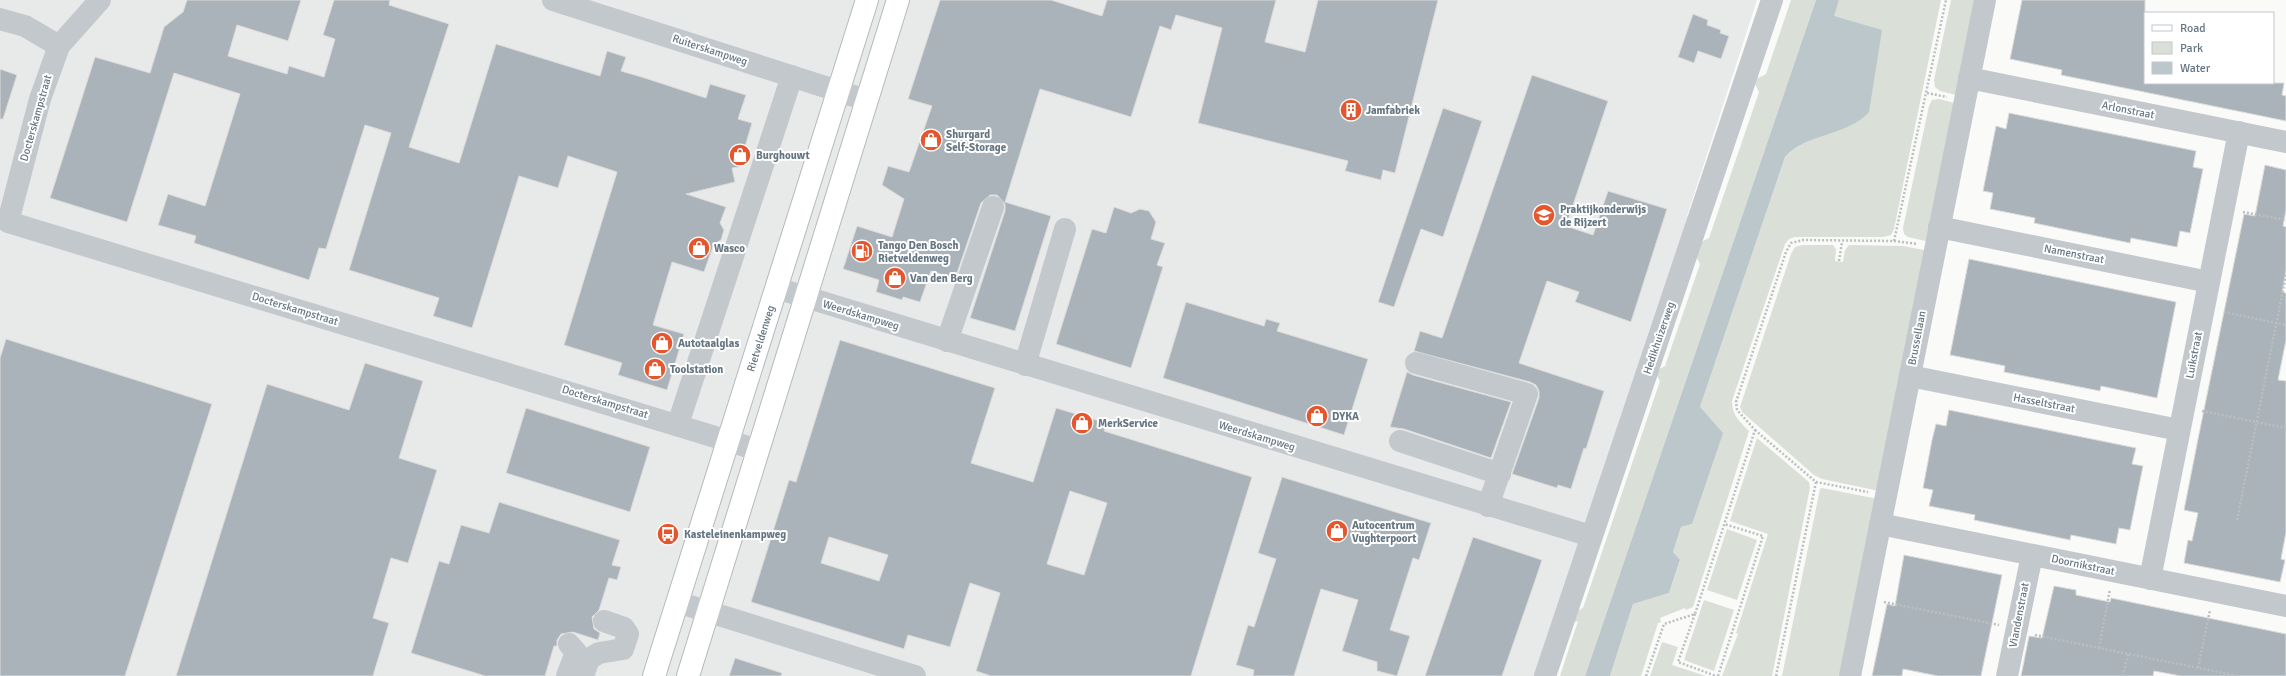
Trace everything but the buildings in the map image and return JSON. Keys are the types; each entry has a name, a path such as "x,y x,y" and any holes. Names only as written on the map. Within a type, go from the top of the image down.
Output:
{"main road":[{"name":"Rietveldenweg","path":"654,676 837,91 867,0"},
{"path":"688,676 804,298 898,0"}],"street":[{"path":"0,18 25,26 59,46 100,0"},
{"name":"Ruiterskampweg","path":"553,0 866,100"},
{"name":"Hedikhuizerweg","path":"1545,676 1772,0"},
{"name":"Brussellaan","path":"1850,676 1985,0"},
{"name":"Docterskampstraat","path":"59,46 40,99 4,221 678,424 758,450"},
{"path":"678,424 792,76"},
{"name":"Arlonstraat","path":"1969,78 2286,142"},
{"name":"Luikstraat","path":"2150,579 2239,132"},
{"path":"947,341 993,207"},
{"path":"1025,365 1065,229"},
{"name":"Namenstraat","path":"1937,237 2209,282"},
{"name":"Weerdskampweg","path":"776,288 804,298 1591,536"},
{"path":"1416,363 1527,394 1488,506"},
{"name":"Hasseltstraat","path":"1910,376 2179,430"},
{"path":"1400,440 1500,474"},
{"name":"Doornikstraat","path":"1880,524 2286,606"},
{"name":"Viandenstraat","path":"2007,676 2032,555"},
{"path":"677,602 708,610 915,676"},
{"path":"595,676 597,670 603,665 616,661 628,634 627,630 604,621"},
{"path":"567,676 576,652 569,644"},
{"path":"583,676 589,659 599,653 622,649"}],"path":[{"path":"1894,241 1946,0"},
{"path":"2224,208 2286,220"},
{"path":"1886,496 1816,482 1755,430 1737,410 1736,402 1786,252 1791,243 1803,240 1842,242 1894,241 1937,237"},
{"path":"1839,261 1842,242"},
{"path":"2237,520 2286,275"},
{"path":"2204,308 2286,324"},
{"path":"2184,407 2286,428"},
{"path":"1724,524 1763,536 1717,676 1678,662 1755,430"},
{"path":"1776,676 1816,482"},
{"path":"2099,648 2114,572"},
{"path":"2198,668 2214,592"},
{"path":"1865,598 2238,676"},
{"path":"1646,676 1664,624 1695,614"},
{"path":"2123,676 2128,654"}],"shaded area":[{"path":"0,0 1757,0 1687,216 1696,220 1539,676 0,676"}],"green space":[{"path":"1791,0 1816,0 1585,676 1560,676 1578,621 1569,624 1570,614 1583,608 1660,381 1656,374 1658,370 1665,366 1700,264 1696,256 1701,242 1709,238 1759,92 1755,84 1756,79 1766,74"},
{"path":"1839,0 1941,0 1894,229 1891,235 1883,237 1795,237 1789,239 1785,244 1732,401 1735,414 1739,421 1749,431 1693,607 1686,610 1685,608 1660,618 1661,622 1658,623 1641,676 1610,676 1633,604 1669,593 1680,561 1673,552 1681,527 1692,524 1700,407 1785,157 1801,145 1865,116 1833,16"},
{"path":"1951,0 1979,0 1960,96 1940,91 1935,87 1934,80"},
{"path":"1939,99 1958,104 1930,242 1908,237 1904,234 1903,228 1929,106 1932,100"},
{"path":"1802,245 1833,245 1836,249 1835,261 1843,262 1845,250 1849,245 1903,246 1929,251 1879,491 1822,479 1814,475 1742,412 1740,407 1791,254 1795,247"},
{"path":"1757,438 1809,482 1810,488 1772,676 1722,676 1738,634 1736,633 1768,534 1730,521"},
{"path":"1822,488 1878,499 1842,676 1782,676 1820,489"},
{"path":"1727,529 1757,540 1737,600 1707,590"},
{"path":"1704,600 1734,610 1714,671 1684,660"},
{"path":"1662,642 1678,647 1672,665 1706,676 1650,676"}],"water":[{"path":"1816,0 1839,0 1834,16 1882,30 1869,112 1850,126 1804,143 1785,157 1700,407 1723,433 1692,524 1681,527 1673,552 1680,560 1669,593 1633,604 1610,676 1585,676"}],"place":[{"name":"Jamfabriek","path":"1351,110"},
{"name":"Shurgard Self-Storage","path":"931,140"},
{"name":"Burghouwt","path":"740,155"},
{"name":"Praktijkonderwijs de Rijzert","path":"1544,215"},
{"name":"Wasco","path":"699,248"},
{"name":"Tango Den Bosch Rietveldenweg","path":"862,251"},
{"name":"Van den Berg","path":"895,278"},
{"name":"Autotaalglas","path":"662,343"},
{"name":"Toolstation","path":"655,369"},
{"name":"DYKA","path":"1317,416"},
{"name":"MerkService","path":"1082,423"},
{"name":"Autocentrum Vughterpoort","path":"1337,531"},
{"name":"Kasteleinenkampweg","path":"668,534"}]}
